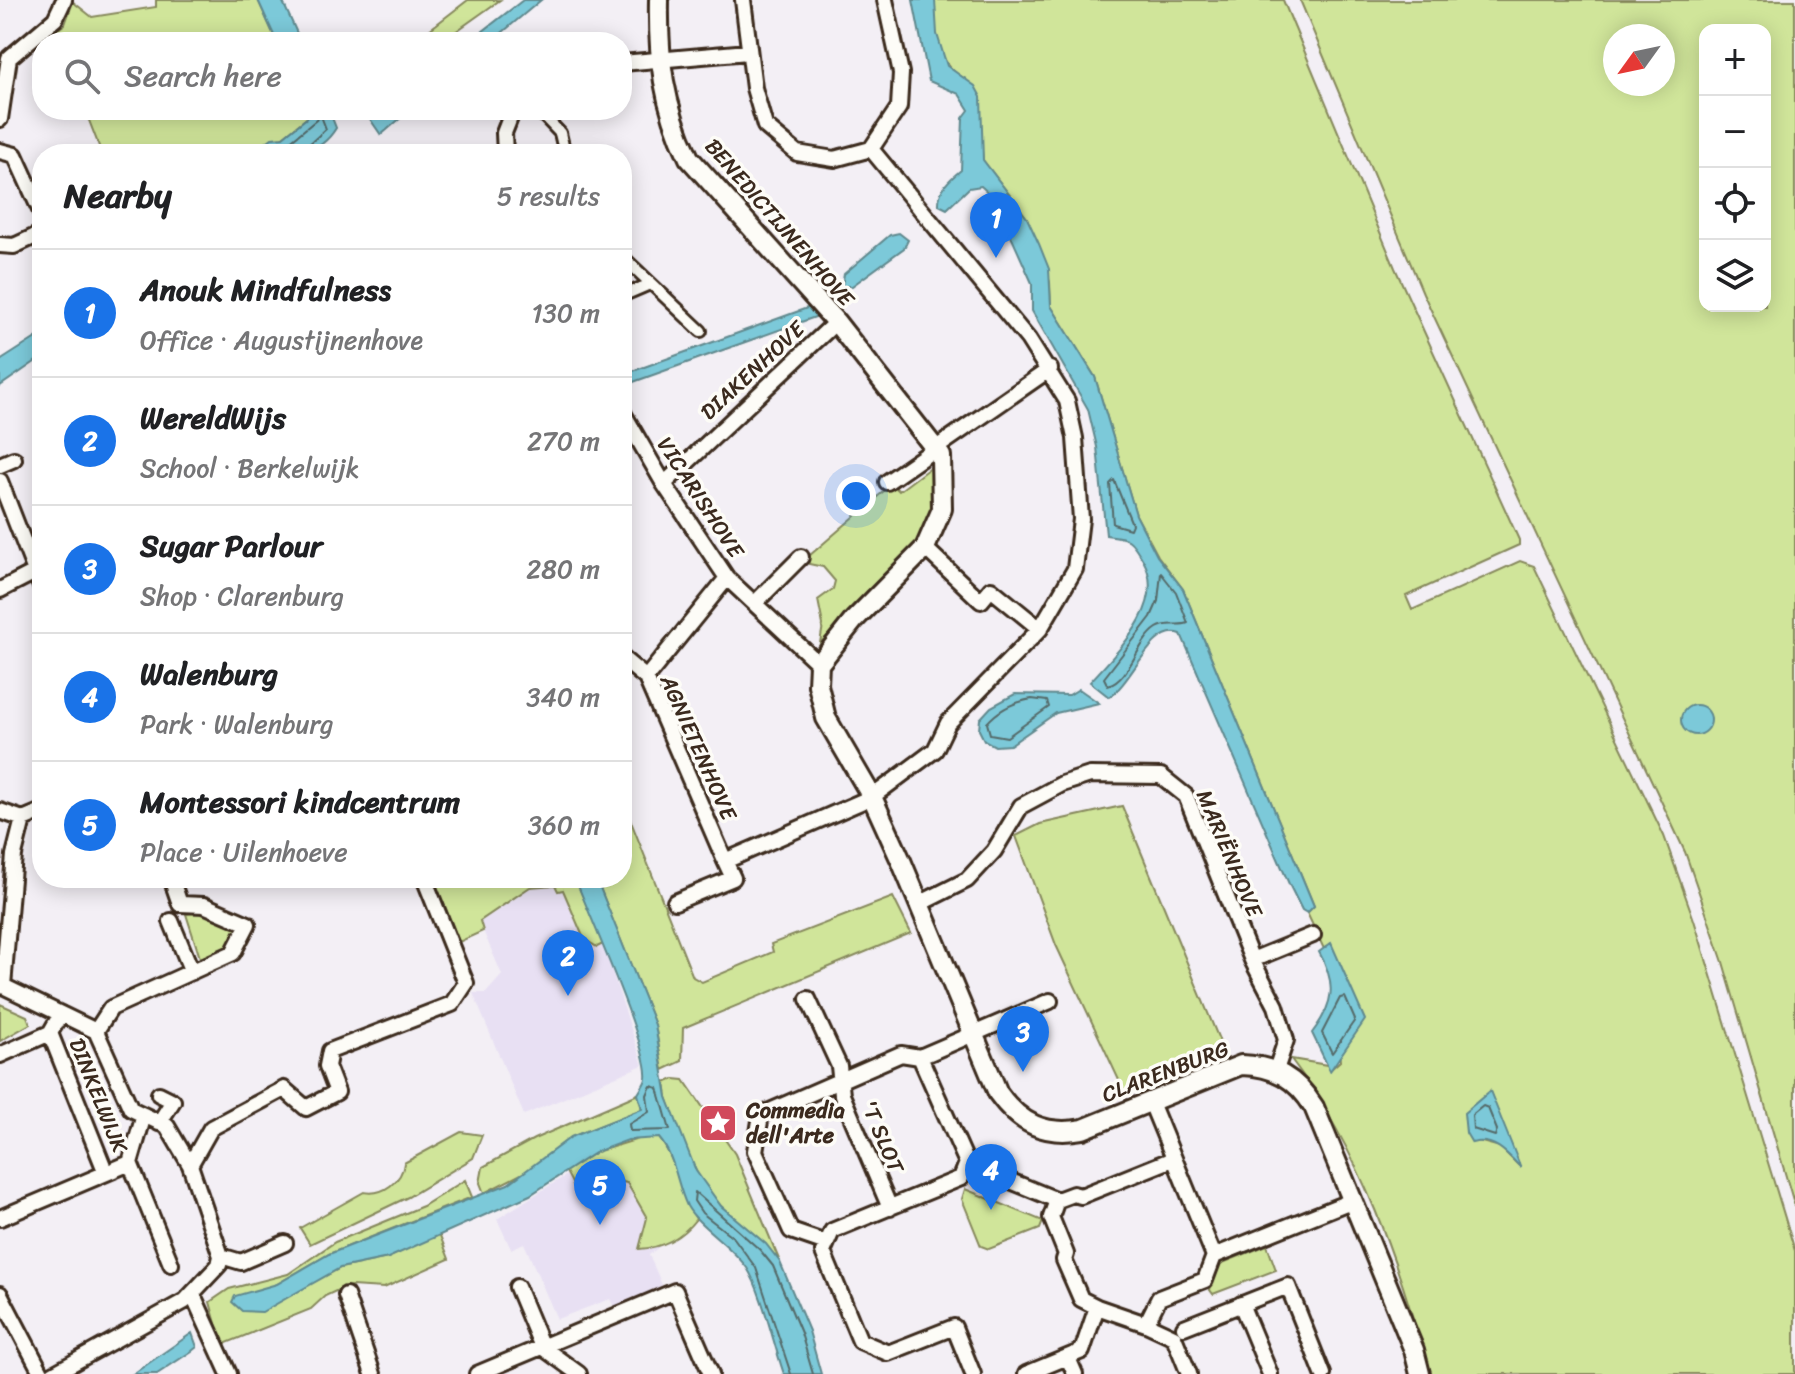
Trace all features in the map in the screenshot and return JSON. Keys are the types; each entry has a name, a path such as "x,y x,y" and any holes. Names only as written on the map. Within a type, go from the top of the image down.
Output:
{"street":[{"path":"40,32 55,19 64,0"},
{"name":"BENEDICTIJNENHOVE","path":"659,0 658,62 677,133 689,158 836,322 941,456 942,509 925,548 854,620 819,664"},
{"path":"743,0 748,52 765,126 797,153 834,159 871,149 899,107 901,73 885,0"},
{"path":"0,119 9,58 32,38"},
{"path":"632,63 748,52"},
{"path":"505,144 504,133 509,120"},
{"path":"548,120 560,133 563,144"},
{"path":"675,902 733,878 725,861 872,797 935,750 948,723 1040,629 1075,569 1081,519 1075,438 1067,401 1050,369 871,149"},
{"path":"0,151 15,155 32,192"},
{"path":"0,245 14,246 32,238"},
{"path":"632,266 701,331"},
{"path":"632,292 650,284"},
{"name":"DIAKENHOVE","path":"664,484 836,322"},
{"path":"887,482 1050,369"},
{"name":"VICARISHOVE","path":"632,428 664,484 727,578 646,678"},
{"path":"0,481 32,546"},
{"path":"925,548 981,601 991,589 1040,629"},
{"path":"755,603 801,557"},
{"path":"0,590 32,574"},
{"path":"727,578 819,664 818,685 826,718 872,797 919,904"},
{"name":"AGNIETENHOVE","path":"632,666 646,678 725,861"},
{"name":"MARIËNHOVE","path":"919,904 967,880 994,851 1021,806 1048,791 1090,775 1161,776 1186,796 1252,960 1276,1006 1286,1040 1276,1070"},
{"path":"0,811 23,819"},
{"path":"32,815 23,819 7,853 2,987 96,1031 131,1109 167,1126 190,1165 221,1256 215,1273 193,1295 53,1374"},
{"path":"96,1031 111,1008 233,953 248,924 204,905 188,907 180,904 174,888"},
{"path":"190,1165 211,1128 284,1089 306,1108 337,1092 327,1066 330,1051 452,1004 466,983 428,888"},
{"name":"CLARENBURG","path":"919,904 998,1093 1010,1110 1025,1122 1045,1131 1063,1133 1083,1129 1241,1065 1276,1070"},
{"path":"171,921 192,972"},
{"path":"1252,960 1313,935"},
{"name":"'T SLOT","path":"808,999 842,1080 842,1095 890,1208"},
{"path":"826,1243 791,1231 755,1151 761,1115 901,1054 920,1057 1050,1001"},
{"name":"DINKELWIJK","path":"0,1055 50,1033 61,1014"},
{"name":"DINKELWIJK","path":"50,1033 106,1173"},
{"path":"920,1057 967,1163 1057,1200 1081,1196 1173,1159"},
{"path":"1276,1070 1303,1089 1314,1107 1414,1350 1420,1374"},
{"path":"159,1094 173,1101 159,1123"},
{"path":"1146,1324 1159,1298 1205,1280 1214,1256 1150,1100"},
{"name":"DINKELWIJK","path":"144,1115 130,1163 171,1264"},
{"name":"DINKELWIJK","path":"0,1218 130,1163"},
{"path":"967,1163 961,1178 832,1231 823,1252 860,1341 888,1353 954,1327 973,1374"},
{"path":"1057,1200 1051,1217 1066,1254 1064,1260 1081,1299 1174,1337 1189,1374"},
{"path":"1214,1256 1351,1201"},
{"path":"221,1256 241,1262 285,1243"},
{"path":"1184,1327 1288,1286 1323,1374"},
{"path":"517,1287 542,1347 579,1374"},
{"path":"477,1374 676,1291 711,1374"},
{"path":"0,1294 42,1374"},
{"path":"193,1295 229,1374"},
{"path":"346,1295 373,1374"},
{"path":"1241,1304 1270,1374"},
{"path":"1026,1374 1082,1351 1097,1307"},
{"path":"1068,1358 1075,1374"}],"shaded area":[{"path":"528,888 563,889 584,939 597,946 603,944 643,1065 524,1115 473,993 486,993 502,975 479,921"},
{"path":"653,1144 692,1220 649,1255 663,1287 615,1309 610,1299 557,1319 524,1243 511,1249 497,1219 568,1174"}],"green space":[{"path":"156,0 258,0 272,32 54,32 65,24 73,2 92,17 156,7"},
{"path":"468,0 500,0 455,32 429,30"},
{"path":"935,0 1283,0 1395,268 1519,540 1519,545 1406,596 1412,610 1520,561 1534,566 1664,836 1694,920 1795,1251 1795,1374 1429,1374 1391,1250 1358,1170 1316,1094 1291,1059 1327,1065 1330,1070 1340,1061 1330,944 1324,949 1307,913 1314,906 1183,589 1158,556 1136,515 1095,377 1051,306 1050,282 1027,218 983,160 980,130 966,79 956,73 943,56 936,34","holes":["1490,1092 1519,1166 1500,1147 1478,1141"]},
{"path":"1300,0 1795,0 1795,1207 1723,962 1685,852 1423,293"},
{"path":"89,120 304,120 270,144 98,144"},
{"path":"932,466 936,491 931,516 919,540 880,586 820,643 823,625 818,600 833,589 835,581 823,567 809,564 809,556 892,484 899,491"},
{"path":"1122,806 1225,1054 1146,1087 1124,1091 1056,945 1016,836 1040,824"},
{"path":"632,824 693,977 702,982 773,952 771,944 893,897 911,933 683,1028 682,1061 663,1070 655,1025 600,888 632,888"},
{"path":"437,888 529,888 480,921 483,931 459,942"},
{"path":"556,888 579,888 603,944 597,947 584,939 563,890 558,891"},
{"path":"202,911 232,923 238,929 232,948 202,964 186,914"},
{"path":"0,1004 27,1016 30,1024 0,1041"},
{"path":"674,1079 684,1080 735,1154 780,1262 722,1207 703,1183 688,1155 667,1097 665,1083"},
{"path":"638,1094 642,1109 571,1137 531,1169 484,1193 480,1183 483,1167 534,1139"},
{"path":"461,1132 482,1135 473,1158 408,1197 310,1244 300,1228 364,1192 378,1192 390,1186 400,1176 404,1163"},
{"path":"645,1137 659,1138 665,1147 696,1219 671,1240 639,1249 647,1218 627,1183 597,1177 573,1185 565,1170 596,1152"},
{"path":"465,1180 472,1197 329,1254 277,1284 314,1282 340,1268 388,1258 439,1233 449,1259 384,1288 351,1286 338,1290 325,1296 311,1309 222,1345 210,1302 229,1289 288,1274 335,1242 423,1206"},
{"path":"965,1189 1043,1221 1040,1229 989,1249 981,1246 962,1199"},
{"path":"1267,1245 1276,1270 1213,1294 1210,1290 1215,1266"}],"water":[{"path":"258,0 282,0 296,32 272,32"},
{"path":"523,0 541,0 503,32 482,32"},
{"path":"913,0 935,0 937,34 947,66 975,86 981,97 983,160 1027,218 1039,244 1049,269 1051,306 1095,377 1136,515 1157,556 1183,589 1314,906 1307,913 1302,910 1289,884 1181,634 1171,633 1161,637 1109,697 1090,682 1126,641 1145,610 1149,577 1132,543 1124,538 1106,535 1097,447 1088,409 1032,311 1032,283 994,198 981,186 969,188 947,209 939,205 943,189 961,170 963,118 969,110 959,94 929,81"},
{"path":"304,120 333,120 336,128 322,144 264,144 272,138 283,137"},
{"path":"371,120 398,120 381,135"},
{"path":"899,233 908,240 904,248 852,286 842,286 844,274 890,235"},
{"path":"810,307 818,316 632,382 632,371"},
{"path":"32,340 32,364 0,386 0,361"},
{"path":"1079,689 1099,703 1056,713 1010,745 995,746 984,740 979,730 980,719 991,707 1015,694 1069,695"},
{"path":"1696,705 1707,709 1711,720 1707,731 1696,735 1685,731 1681,720 1685,709"},
{"path":"579,888 600,888 655,1025 667,1097 696,1171 721,1206 766,1244 780,1262 809,1331 821,1374 784,1374 763,1304 747,1268 687,1206 669,1154 659,1138 628,1140 596,1152 530,1195 388,1258 340,1268 262,1312 242,1311 232,1302 235,1296 277,1284 329,1254 508,1184 571,1137 642,1109 638,1094 646,1078 645,1063 617,980"},
{"path":"1331,943 1365,1020 1330,1071 1312,1033 1329,1003 1329,974 1319,952"},
{"path":"1490,1091 1521,1168 1500,1148 1487,1142 1472,1143 1466,1133 1464,1113"},
{"path":"192,1333 197,1347 192,1351 157,1374 133,1374"}],"place":[{"name":"Anouk Mindfulness","path":"996,258"},
{"name":"WereldWijs","path":"568,996"},
{"name":"Sugar Parlour","path":"1023,1072"},
{"name":"Commedia dell'Arte","path":"718,1123"},
{"name":"Walenburg","path":"991,1210"},
{"name":"Montessori kindcentrum","path":"600,1225"}]}
